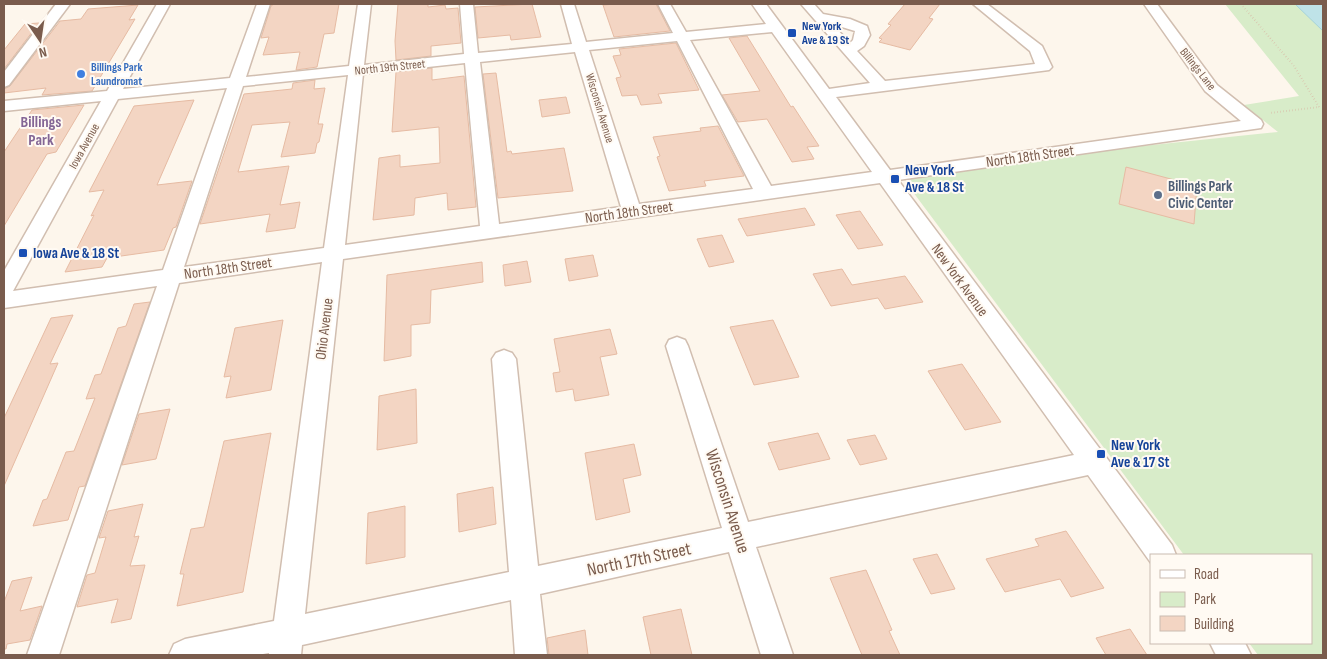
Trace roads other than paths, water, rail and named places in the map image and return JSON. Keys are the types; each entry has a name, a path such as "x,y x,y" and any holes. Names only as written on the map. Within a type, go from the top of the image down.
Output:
{"street":[{"path":"4,82 64,4"},
{"name":"Iowa Avenue","path":"4,289 163,4"},
{"path":"43,655 263,4"},
{"name":"Ohio Avenue","path":"287,644 364,4"},
{"path":"466,4 490,232"},
{"name":"Wisconsin Avenue","path":"568,4 632,212"},
{"path":"664,4 765,193"},
{"name":"New York Avenue","path":"759,4 1161,554"},
{"path":"807,4 881,86"},
{"path":"824,94 1044,67 1037,50 979,4"},
{"name":"Billings Lane","path":"1151,4 1202,78 1220,96 1250,120"},
{"path":"819,17 845,22 862,29 864,35 859,43 848,50"},
{"name":"North 19th Street","path":"4,106 776,27"},
{"name":"North 18th Street","path":"4,300 885,176 1250,120"},
{"name":"Wisconsin Avenue","path":"677,346 777,655"},
{"path":"504,359 531,655"},
{"name":"North 17th Street","path":"185,655 287,644 525,583 1094,462"},
{"path":"1227,644 1235,655"}],"water":[{"path":"1295,4 1323,4 1323,31"}],"place":[{"name":"New York Ave & 19 St","path":"792,33"},
{"name":"Billings Park Laundromat","path":"81,74"},
{"name":"New York Ave & 18 St","path":"895,179"},
{"name":"Billings Park Civic Center","path":"1158,195"},
{"name":"Iowa Ave & 18 St","path":"23,253"},
{"name":"New York Ave & 17 St","path":"1101,454"}],"district":[{"name":"Billings Park","path":"41,130"}]}
